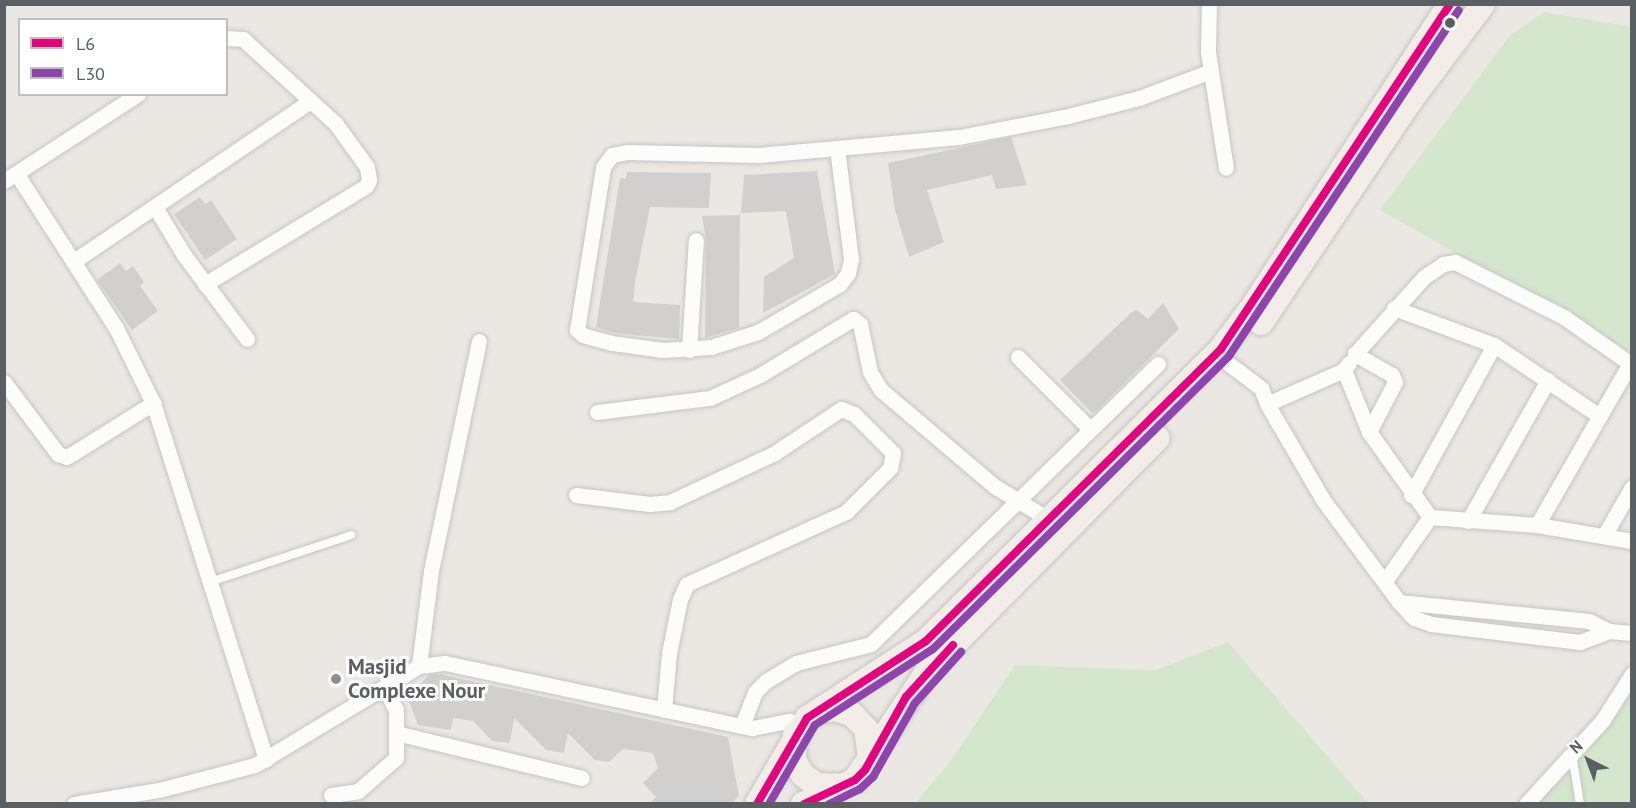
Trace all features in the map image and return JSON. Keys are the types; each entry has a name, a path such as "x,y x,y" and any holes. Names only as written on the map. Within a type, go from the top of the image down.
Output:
{"main road":[{"path":"757,804 804,724 926,641 1183,389 1239,326 1450,4"},
{"path":"802,804 843,786 865,770 906,697 926,673 1229,364 1270,310 1448,48 1483,4"},
{"path":"843,786 826,787 803,775 794,760 804,724 835,709 853,715 870,738 870,758"}],"street":[{"path":"1209,4 1210,71 1226,168"},
{"path":"205,284 366,186 367,167 336,124 309,102 243,39 228,38"},
{"path":"837,148 851,259 845,279 758,332 689,350 612,343 583,335 577,330 576,318 607,160 627,152 758,155 959,137 1068,116 1139,98 1210,71"},
{"path":"135,96 11,178 74,261 116,328 153,403 266,759"},
{"path":"74,261 309,102"},
{"path":"155,207 205,284 247,339"},
{"path":"689,350 696,240"},
{"path":"1267,404 1344,370 1394,308 1424,277 1443,264 1455,262 1564,317 1631,364 1598,415 1537,525"},
{"path":"1394,308 1494,345 1598,415"},
{"path":"597,412 710,398 760,375 853,319 860,324 870,372 881,390 994,486 1050,520"},
{"path":"419,666 431,571 480,341"},
{"path":"1411,495 1494,345"},
{"path":"1355,354 1392,375 1395,381 1369,432"},
{"path":"1018,357 1090,429"},
{"path":"742,726 755,692 766,681 796,663 871,644 1158,364"},
{"path":"1229,364 1261,388 1299,464 1399,602 1414,618 1431,624 1580,642 1609,631"},
{"path":"1344,370 1369,432 1411,495 1430,518 1537,525 1605,534 1632,541"},
{"path":"1468,521 1548,380"},
{"path":"4,382 58,454 68,457 153,403"},
{"path":"576,495 649,504 670,502 773,454 841,409 854,414 893,453 890,468 846,512 687,584 669,653 665,656 658,708"},
{"path":"1605,534 1632,487"},
{"path":"1385,580 1430,518"},
{"path":"1399,602 1589,621 1609,631 1632,633"},
{"path":"75,804 232,773 266,759 419,666 445,663 742,726 789,721 804,724"},
{"path":"1526,804 1618,700 1632,674"},
{"path":"331,795 358,791 396,758 396,710 385,688"},
{"path":"396,733 582,778"}],"lane":[{"path":"210,582 351,535"},
{"path":"1572,752 1580,804"}],"green space":[{"path":"1544,12 1631,27 1631,352 1380,210 1510,35"},
{"path":"1228,642 1368,803 915,803 951,760 1015,665 1156,670"},
{"path":"1631,677 1631,803 1534,803"}],"building":[{"path":"1011,137 1027,185 996,189 992,175 927,190 944,242 909,257 895,210 888,163"},
{"path":"817,171 835,274 763,313 764,277 794,258 786,211 741,213 744,175"},
{"path":"627,172 711,173 709,208 650,207 635,282 633,302 680,305 679,339 614,333 596,327 620,178 626,179"},
{"path":"200,197 205,204 211,200 237,239 205,260 174,214"},
{"path":"740,215 739,328 705,338 706,241 702,216"},
{"path":"120,263 126,271 133,266 144,282 140,286 158,311 132,330 97,280"},
{"path":"1163,303 1179,329 1093,414 1060,380 1133,311 1137,310 1148,319"},
{"path":"439,674 728,737 739,796 731,804 649,804 656,797 643,783 658,768 653,753 623,749 609,762 595,760 568,733 564,753 546,750 514,718 510,743 492,741 473,721 453,718 451,730 418,725 407,696 429,675"}],"transit line":[{"name":"L6","path":"757,804 807,718 926,641 1221,349 1450,4"},
{"name":"L30","path":"769,804 815,725 933,649 1229,356 1459,10"},
{"name":"L6","path":"804,804 855,780 865,770 906,697 953,645"},
{"name":"L30","path":"829,804 860,789 873,777 915,703 961,652"}],"place":[{"name":"Masjid Complexe Nour","path":"336,679"}]}
